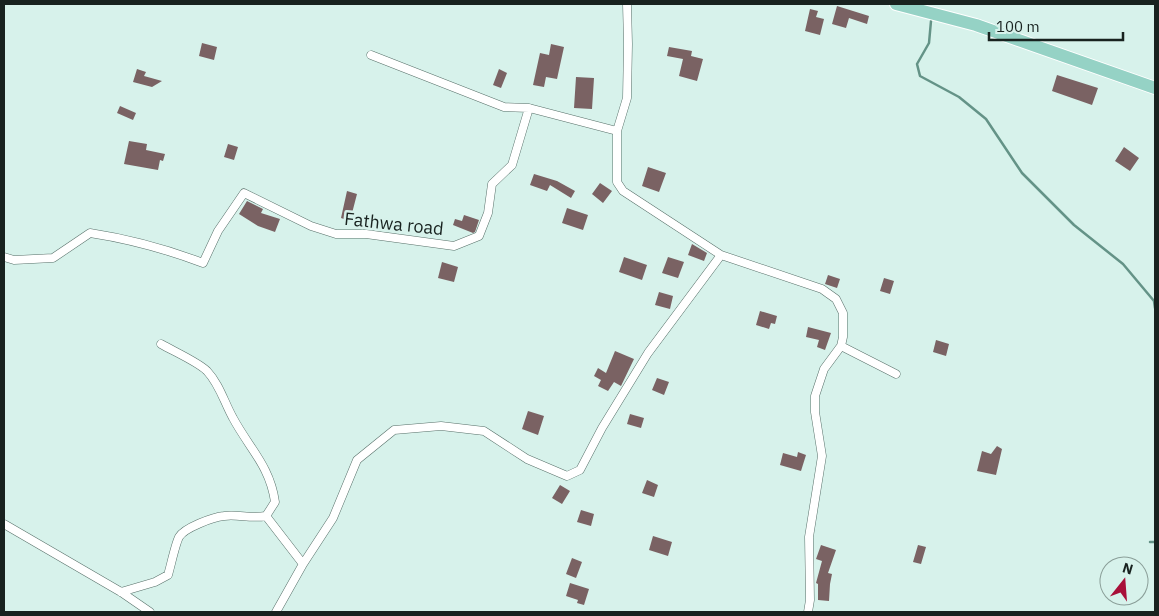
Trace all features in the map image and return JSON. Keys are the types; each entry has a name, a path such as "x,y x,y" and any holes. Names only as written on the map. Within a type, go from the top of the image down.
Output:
{"main road":[{"path":"896,4 976,25 1155,88"}],"street":[{"path":"627,4 627,98 617,131 617,182 623,191 721,255 822,288 836,299 843,314 844,337 842,346 824,370 815,396 815,412 822,456 809,537 810,600 808,612"},
{"path":"371,55 504,107 529,108 617,131"},
{"name":"Fathwa road","path":"4,257 14,260 53,258 90,233 142,243 203,263 218,231 244,193 311,226 336,234 366,234 454,246 479,236 488,213 492,184 512,165 529,108"},
{"path":"276,612 303,564 333,518 357,460 394,430 441,426 484,431 527,459 567,476 580,470 602,428 648,353 721,255"},
{"path":"121,592 155,582 168,575 179,537 187,530 223,516 253,518 266,516 275,502 274,490 262,462 244,438 220,387 206,370 161,344"},
{"path":"842,346 896,374"},
{"path":"266,516 303,564"},
{"path":"4,524 121,592 150,612"}],"building":[{"path":"837,6 869,16 867,24 849,18 846,28 832,24"},
{"path":"810,9 818,11 816,17 824,19 820,35 805,31"},
{"path":"202,43 217,47 214,60 199,56"},
{"path":"551,44 564,47 557,79 546,77 544,87 533,85 540,53 549,55"},
{"path":"669,47 692,51 691,56 703,59 697,81 679,76 683,59 667,56"},
{"path":"137,69 146,72 144,76 162,81 152,87 133,82"},
{"path":"499,69 507,73 501,88 493,85"},
{"path":"1057,75 1098,88 1092,105 1052,91"},
{"path":"576,77 594,78 592,109 574,108"},
{"path":"120,106 136,113 133,120 117,113"},
{"path":"129,141 147,144 146,150 165,154 163,161 160,160 158,170 124,164"},
{"path":"228,144 238,147 234,160 224,157"},
{"path":"1124,147 1139,158 1130,171 1115,161"},
{"path":"648,167 666,173 659,192 642,186"},
{"path":"534,174 557,181 575,191 571,198 550,185 547,191 530,185"},
{"path":"600,183 612,191 603,203 592,194"},
{"path":"347,191 357,194 350,221 341,218"},
{"path":"247,201 263,209 261,213 280,219 275,232 258,226 239,214"},
{"path":"567,208 588,215 583,230 562,223"},
{"path":"464,215 479,220 475,232 473,233 453,225 455,219 462,221"},
{"path":"692,244 707,253 704,261 688,255"},
{"path":"624,257 647,265 642,280 619,272"},
{"path":"668,257 684,262 678,278 662,273"},
{"path":"442,262 458,267 454,282 438,278"},
{"path":"828,275 840,279 837,288 825,284"},
{"path":"884,278 894,281 890,294 880,291"},
{"path":"659,292 673,296 670,309 655,305"},
{"path":"760,311 777,316 775,324 771,323 769,329 756,325"},
{"path":"808,327 831,333 825,350 817,347 819,340 806,337"},
{"path":"936,340 949,344 946,356 933,352"},
{"path":"615,351 634,359 621,386 614,382 608,391 598,386 601,380 594,376 598,368 606,373"},
{"path":"657,378 669,382 664,395 652,390"},
{"path":"528,411 544,416 538,435 522,429"},
{"path":"630,414 644,418 641,428 627,424"},
{"path":"997,446 1002,449 996,475 977,471 982,451 991,454"},
{"path":"798,452 806,455 801,471 780,465 783,453 797,457"},
{"path":"647,480 658,485 654,497 642,493"},
{"path":"560,485 570,491 562,504 552,498"},
{"path":"581,510 594,514 591,526 577,522"},
{"path":"653,536 672,542 668,556 649,550"},
{"path":"821,545 836,550 828,573 832,574 829,601 818,600 818,584 816,583 822,561 816,559"},
{"path":"918,545 926,547 921,564 913,562"},
{"path":"572,558 582,562 576,578 566,574"},
{"path":"570,583 589,589 584,605 577,603 578,600 566,596"}],"waterway":[{"path":"931,21 929,43 917,64 920,76 959,97 986,119 1022,173 1074,225 1123,264 1154,301 1155,308"},
{"path":"1150,542 1155,542"}]}
